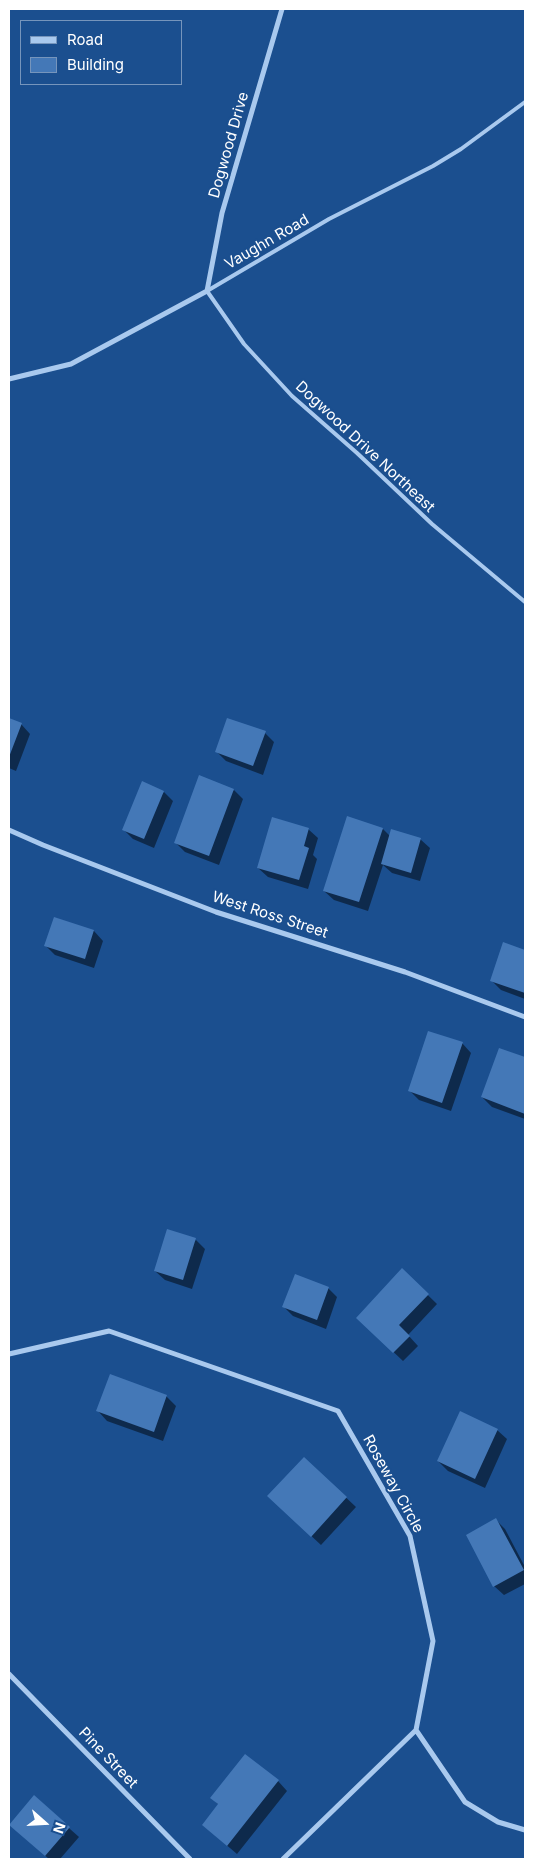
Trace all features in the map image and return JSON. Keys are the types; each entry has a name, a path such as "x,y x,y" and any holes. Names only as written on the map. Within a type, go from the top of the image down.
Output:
{"street":[{"name":"Dogwood Drive","path":"207,291 222,213 282,9"},
{"name":"Vaughn Road","path":"9,379 71,364 207,291"},
{"name":"West Ross Street","path":"9,830 216,912 405,972 525,1017"},
{"name":"Roseway Circle","path":"9,1354 109,1331 338,1411 410,1536 433,1641 416,1730"},
{"name":"Pine Street","path":"9,1674 190,1859"},
{"path":"284,1859 416,1730 465,1802 498,1822 525,1830"}],"lane":[{"name":"Vaughn Road","path":"207,291 330,220 433,166 461,149 525,102"},
{"name":"Dogwood Drive Northeast","path":"207,291 244,344 292,396 357,453 432,524 525,602"}],"building":[{"path":"9,718 22,723 9,757"},
{"path":"227,718 266,731 253,766 215,752"},
{"path":"199,775 234,789 209,856 174,843"},
{"path":"142,781 164,791 144,839 122,830"},
{"path":"347,816 383,828 359,902 323,891"},
{"path":"272,817 309,828 304,846 309,848 299,880 257,868"},
{"path":"391,829 421,838 411,873 381,864"},
{"path":"54,917 94,930 85,959 44,946"},
{"path":"503,942 525,950 525,993 490,981"},
{"path":"428,1031 463,1042 442,1103 408,1091"},
{"path":"499,1048 525,1057 525,1114 481,1097"},
{"path":"167,1229 196,1238 183,1280 154,1271"},
{"path":"402,1268 429,1294 399,1325 410,1336 393,1353 356,1318"},
{"path":"295,1274 329,1287 317,1320 282,1307"},
{"path":"110,1374 167,1395 154,1432 96,1411"},
{"path":"460,1411 498,1429 475,1479 437,1461"},
{"path":"304,1457 347,1497 311,1537 267,1496"},
{"path":"496,1518 524,1570 493,1587 466,1535"},
{"path":"245,1754 279,1780 227,1846 202,1825 218,1804 210,1798"},
{"path":"34,1795 70,1827 45,1856 9,1825"}]}
